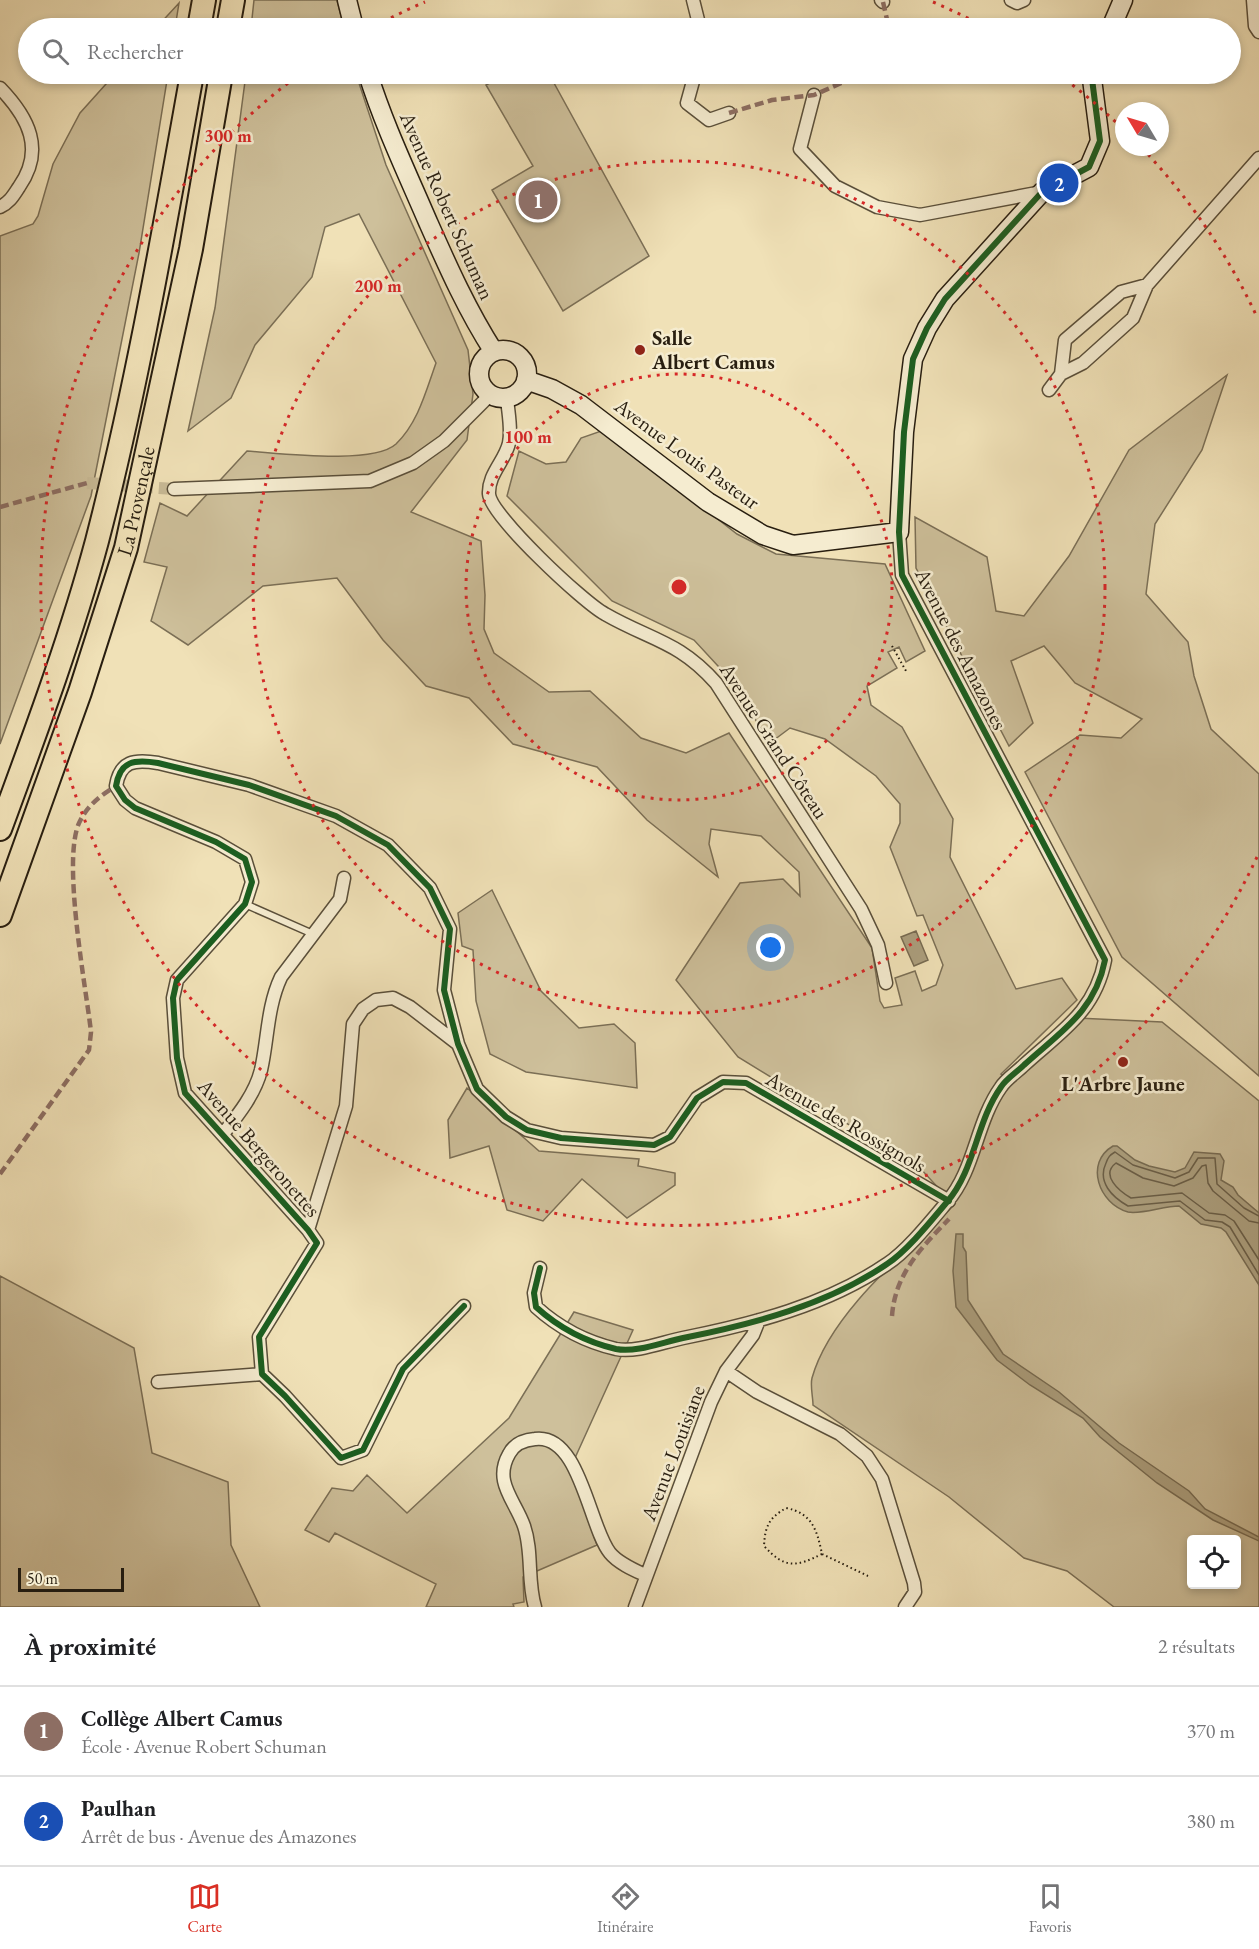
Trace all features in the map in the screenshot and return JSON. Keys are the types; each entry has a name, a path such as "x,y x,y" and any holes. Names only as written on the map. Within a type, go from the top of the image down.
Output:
{"highway":[{"path":"201,18 204,0"},
{"path":"230,18 233,0"},
{"name":"La Provençale","path":"0,829 51,690 97,542 134,382 190,84"},
{"name":"La Provençale","path":"0,915 80,692 126,548 189,260 219,84"}],"street":[{"path":"347,0 352,18"},
{"path":"693,0 698,18"},
{"path":"1011,0 1017,3 1024,0"},
{"path":"1115,18 1123,0"},
{"path":"1253,0 1255,26 1259,32"},
{"name":"Avenue Robert Schuman","path":"372,84 392,140 456,287 494,352"},
{"path":"692,84 687,103 709,120 729,113"},
{"name":"Avenue des Amazones","path":"540,1268 534,1293 536,1307 550,1320 580,1336 618,1349 669,1341 759,1320 840,1292 889,1263 949,1201 961,1180 982,1124 1001,1086 1090,1002 1101,983 1105,960 902,575 899,532 904,432 913,358 927,328 945,299 1042,192 1089,167 1101,141 1093,84"},
{"path":"0,88 14,103 32,136 30,171 9,202 0,207"},
{"path":"814,95 800,149 835,186 877,207 920,215 1042,192"},
{"path":"1048,390 1061,374 1083,363 1133,318 1147,285 1259,158"},
{"path":"1061,374 1065,340 1121,292 1147,285"},
{"path":"174,489 370,481 414,462 444,441 498,396 520,391 526,380 525,365 516,354 508,351 494,352 486,357 479,372 483,389 498,396"},
{"name":"Avenue Louis Pasteur","path":"526,380 552,389 581,405 708,502 764,535 793,545 899,532"},
{"name":"Avenue Grand Côteau","path":"498,396 509,444 490,484 489,495 493,507 508,526 603,614 671,644 700,665 716,683 861,909 878,945 886,983"},
{"name":"Avenue des Rossignols","path":"245,904 252,882 245,859 216,842 135,808 125,800 116,786 118,772 128,764 144,760 249,785 336,816 388,845 430,888 450,929 444,990 458,1044 477,1089 506,1117 526,1130 561,1138 654,1145 670,1137 697,1098 723,1082 746,1083 949,1201"},
{"path":"223,1134 251,1096 261,1071 274,992 281,977 340,899 344,878"},
{"name":"Avenue Bergeronettes","path":"245,904 177,980 173,998 177,1058 185,1093 308,1230 317,1243 259,1337 262,1374"},
{"path":"308,1230 346,1106 353,1024 363,1009 376,999 393,998 410,1007 458,1044"},
{"path":"158,1382 262,1374 341,1458 363,1450 403,1369 464,1305"},
{"name":"Avenue Louisiane","path":"634,1607 665,1530 711,1402 726,1371 753,1335 759,1320"},
{"path":"726,1371 757,1392 840,1434 867,1456 882,1479 914,1583 912,1599 905,1607"},
{"path":"535,1607 529,1545 524,1525 502,1482 505,1461 513,1447 526,1440 543,1438 558,1446 576,1470 602,1540 612,1555 645,1575"}],"lane":[{"path":"245,904 315,934"}],"path":[{"path":"892,646 906,671"},
{"path":"786,1508 799,1510 817,1530 822,1554 801,1565 787,1564 774,1556 764,1546 765,1530 771,1516 786,1508"},
{"path":"822,1554 868,1576"}],"shaded area":[{"path":"254,0 337,0 342,18 252,18"},
{"path":"179,3 177,18 165,18"},
{"path":"106,84 166,84 139,253 91,496 0,744 0,236 33,224 38,216 53,164 80,113"},
{"path":"245,84 359,84 386,165 468,350 473,394 467,440 411,512 481,541 485,595 484,629 494,653 549,692 590,691 641,738 686,753 729,733 872,948 880,1001 884,1008 902,1005 895,978 915,971 922,991 936,985 943,965 923,915 917,916 890,847 900,823 900,804 876,776 825,739 790,728 770,743 730,679 694,640 612,601 507,496 519,451 546,464 566,462 581,438 604,430 737,534 776,554 885,564 925,651 906,662 899,647 888,652 897,668 867,686 871,705 902,727 953,819 950,857 1016,989 1062,978 1077,1000 1001,1074 1015,1081 1077,1018 1162,1022 1259,1101 1259,1607 1114,1607 1067,1571 1024,1558 949,1497 813,1405 812,1378 821,1354 835,1330 872,1284 954,1205 920,1168 738,1057 676,980 740,883 783,879 800,896 799,872 761,836 711,829 709,844 718,877 647,820 597,767 513,744 469,698 426,686 383,640 337,578 263,586 188,645 151,621 167,567 144,562 160,503 187,516 247,451 325,456 368,454 396,444 410,426 436,363 359,214 325,227 312,277 255,345 231,398 188,431 215,308"},
{"path":"554,84 649,256 563,311 492,190 533,166 486,85"},
{"path":"1227,375 1202,450 1155,524 1146,594 1188,642 1194,676 1211,729 1259,774 1259,1076 1122,957 1025,772 1080,735 1121,738 1142,719 1075,683 1044,646 1011,661 1033,723 1009,746 916,568 915,517 987,557 996,611 1024,616 1069,556 1129,450"},
{"path":"492,890 541,991 579,1028 614,1024 635,1043 637,1088 526,1072 490,1054 476,1001 473,950 462,946 458,913"},
{"path":"467,1088 539,1151 639,1159 638,1166 675,1173 675,1185 627,1218 582,1179 543,1221 507,1210 489,1146 450,1158 448,1120"},
{"path":"0,1276 134,1348 152,1453 228,1482 231,1545 260,1607 0,1607"},
{"path":"574,1312 633,1330 570,1469 597,1545 523,1577 524,1602 513,1604 514,1607 426,1607 436,1584 335,1533 329,1542 305,1530 332,1488 353,1491 367,1475 407,1513 509,1418"}],"water":[{"path":"916,931 928,960 914,966 901,937"},
{"path":"1113,1146 1117,1146 1135,1160 1149,1166 1175,1172 1185,1168 1194,1152 1220,1154 1224,1161 1221,1180 1233,1187 1238,1195 1259,1213 1259,1285 1226,1232 1221,1228 1201,1224 1179,1206 1133,1213 1118,1208 1109,1201 1103,1192 1097,1172 1104,1153"},
{"path":"956,1234 963,1234 968,1300 1003,1354 1059,1392 1119,1443 1189,1491 1205,1509 1259,1537 1259,1541 1213,1520 1157,1483 1100,1437 1083,1418 1030,1385 997,1360 956,1307 953,1271"}],"tunnel":[{"path":"87,483 174,489"}],"marked path":[{"path":"883,2 887,18"},
{"path":"729,113 772,100 814,95 839,84"},
{"path":"0,507 87,483"},
{"path":"0,1174 89,1050 91,1032 76,923 73,863 75,839 80,821 87,810 116,786"},
{"path":"892,1316 894,1301 904,1274 919,1251 949,1219"}],"cycle path":[{"path":"540,1268 534,1293 536,1307 563,1327 583,1338 624,1350 762,1319 815,1302 840,1291 895,1258 934,1218 964,1175 986,1115 1001,1087 1074,1020 1093,994 1105,960 902,575 899,532 904,432 913,359 927,328 945,299 1042,192 1089,167 1100,141 1093,84"},
{"path":"464,1306 403,1369 363,1450 341,1458 262,1374 259,1337 317,1243 308,1230 185,1093 177,1058 173,998 177,980 245,904 252,882 245,859 216,842 135,808 125,800 116,786 121,771 125,767 142,761 158,763 249,785 336,816 388,845 430,888 450,929 444,990 458,1044 477,1089 506,1117 527,1130 561,1138 654,1145 670,1137 697,1098 723,1082 746,1083 949,1201"}],"place":[{"name":"Paulhan","path":"1059,183"},
{"name":"Collège Albert Camus","path":"538,200"},
{"name":"Salle Albert Camus","path":"640,350"},
{"name":"L'Arbre Jaune","path":"1123,1062"}]}
